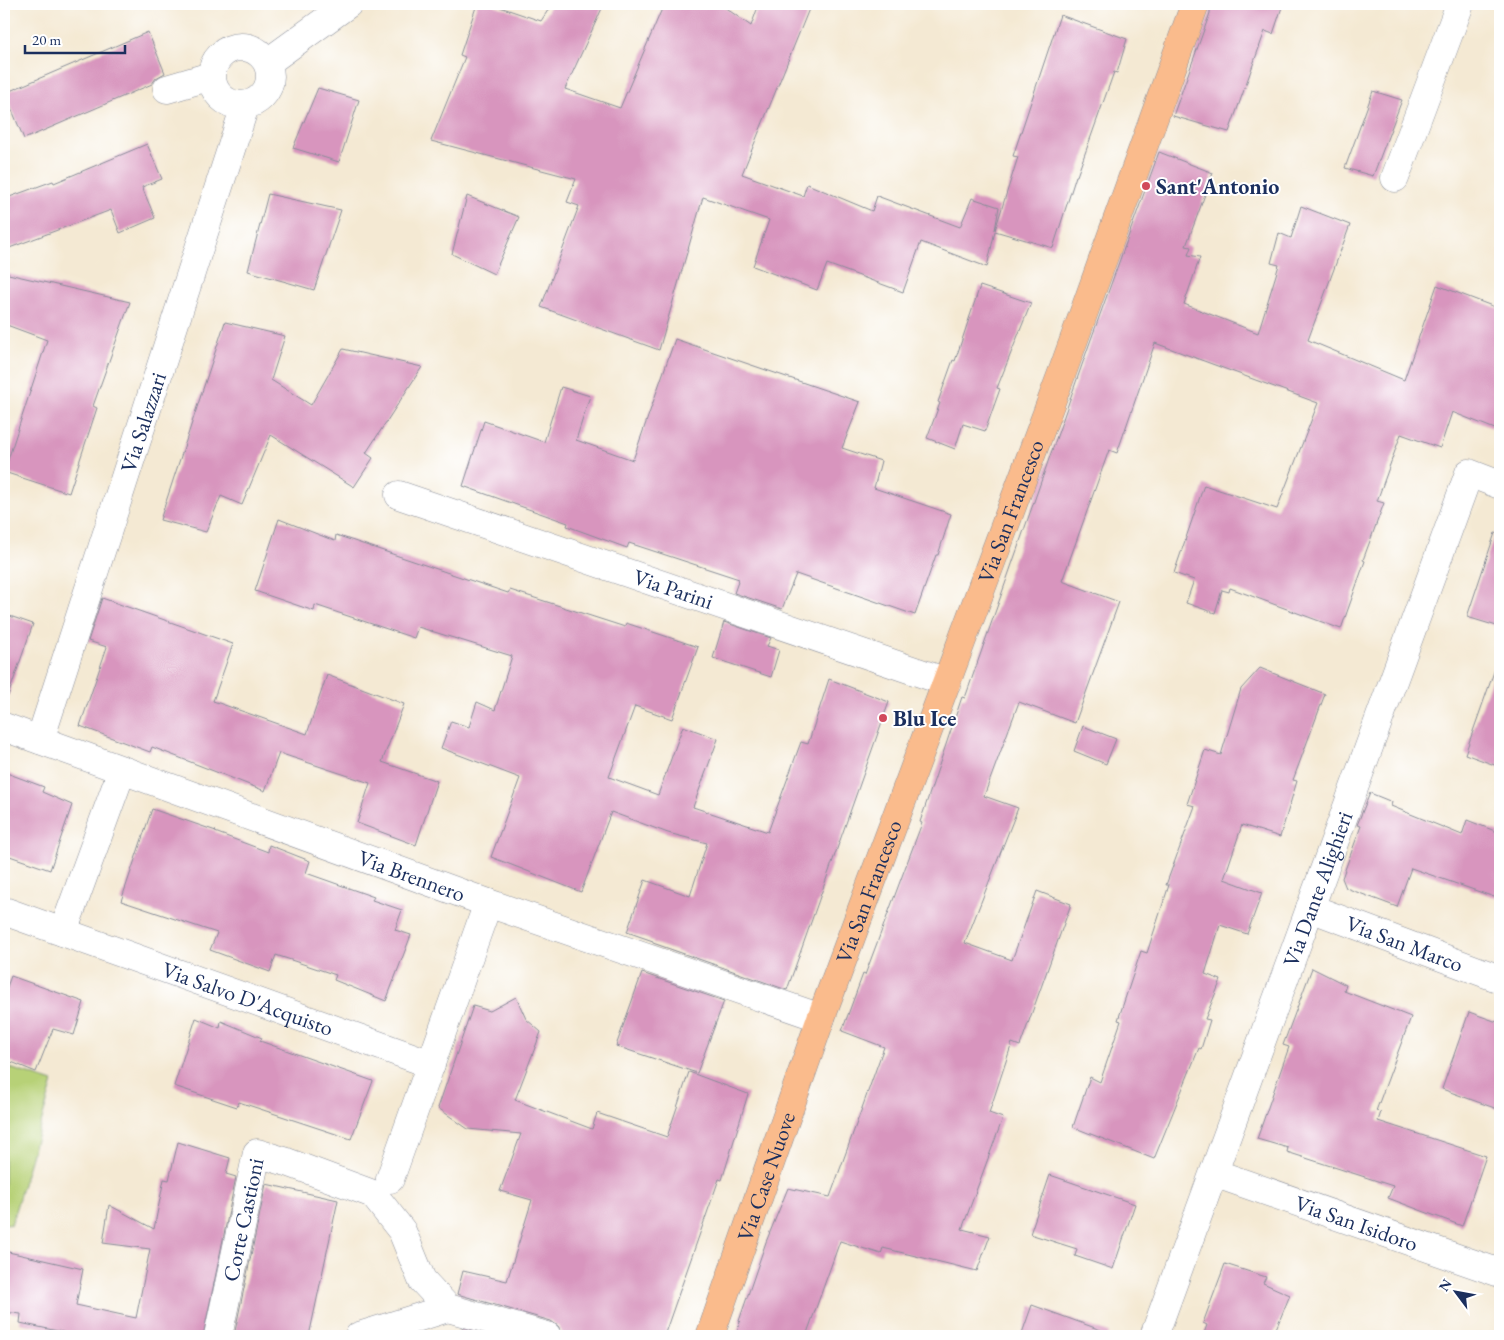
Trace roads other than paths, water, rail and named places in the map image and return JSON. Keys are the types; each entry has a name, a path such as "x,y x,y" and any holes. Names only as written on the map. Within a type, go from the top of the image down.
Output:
{"main road":[{"name":"Via San Francesco","path":"821,1018 1059,379 1195,4"},
{"name":"Via Case Nuove","path":"710,1336 821,1018"}],"street":[{"path":"268,62 348,4"},
{"path":"1394,178 1460,4"},
{"path":"240,46 255,49 268,62 271,71 269,86 260,100 245,106 228,103 214,89 211,76 215,60 229,49 240,46"},
{"path":"167,89 211,76"},
{"name":"Via Salazzari","path":"40,740 245,106"},
{"name":"Via Dante Alighieri","path":"1154,1336 1469,473 1500,484"},
{"name":"Via Parini","path":"399,495 947,682"},
{"name":"Via Brennero","path":"4,727 488,903 821,1018"},
{"path":"63,932 122,770"},
{"path":"390,1179 488,903"},
{"name":"Via San Marco","path":"1310,908 1500,979"},
{"name":"Via Salvo D'Acquisto","path":"4,911 431,1064"},
{"name":"Corte Castioni","path":"218,1336 257,1153 287,1162 373,1194 402,1231 422,1280 448,1308"},
{"name":"Via San Isidoro","path":"1214,1173 1500,1273"},
{"path":"359,1336 448,1308 547,1336"}],"place":[{"name":"Sant'Antonio","path":"1146,186"},
{"name":"Blu Ice","path":"883,718"}]}
